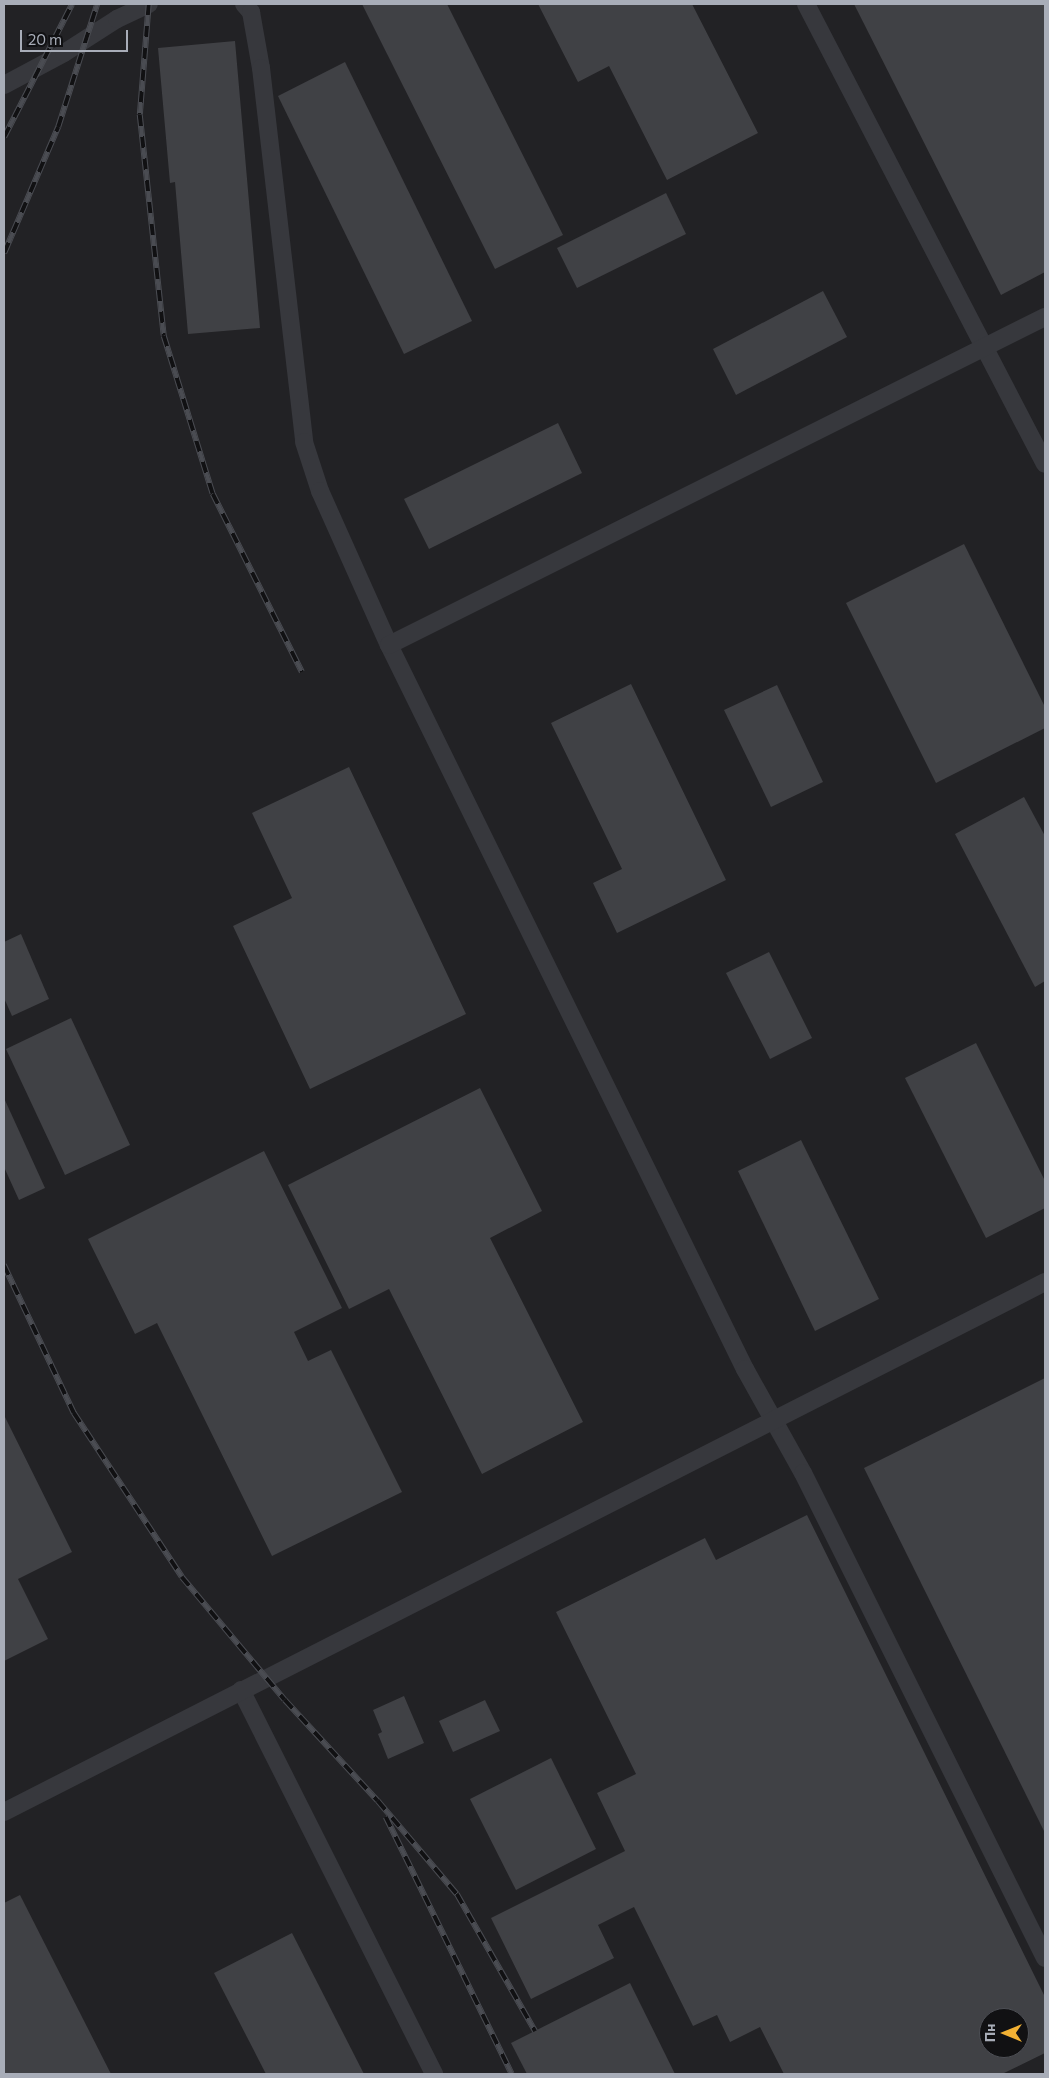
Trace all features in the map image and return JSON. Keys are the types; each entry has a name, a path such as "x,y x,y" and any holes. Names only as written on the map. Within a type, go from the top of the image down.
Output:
{"lane":[{"path":"4,85 64,53 117,19 149,4"},
{"path":"244,4 252,12 261,68 304,442 320,491 389,645 745,1369 803,1473 1045,1958"},
{"path":"806,4 1045,464"},
{"path":"389,645 1045,317"},
{"path":"4,1812 1045,1282"},
{"path":"241,1690 434,2074"}],"shaded area":[{"path":"4,4 1045,4 1045,2074 4,2074"}],"building":[{"path":"362,4 447,4 563,235 495,269"},
{"path":"538,4 692,4 758,133 667,180 609,66 578,82"},
{"path":"854,4 1045,4 1045,272 1001,295"},
{"path":"235,41 260,328 188,334 175,182 170,183 158,48"},
{"path":"345,62 472,321 404,354 278,96"},
{"path":"666,193 686,234 577,288 557,248"},
{"path":"823,291 847,337 736,395 713,349"},
{"path":"558,423 582,473 429,549 404,499"},
{"path":"964,544 1045,707 1045,728 936,783 846,603"},
{"path":"631,684 726,880 617,933 593,883 622,869 551,723"},
{"path":"777,685 823,782 771,807 724,710"},
{"path":"349,767 466,1014 310,1089 233,926 292,898 252,813"},
{"path":"1024,797 1045,836 1045,981 1035,987 955,834"},
{"path":"21,934 49,999 12,1016 4,998 4,942"},
{"path":"769,952 812,1038 770,1059 726,973"},
{"path":"71,1018 130,1145 65,1175 6,1049"},
{"path":"976,1043 1045,1181 1045,1208 986,1238 905,1078"},
{"path":"480,1088 542,1211 490,1238 583,1422 482,1474 389,1289 349,1309 288,1185"},
{"path":"4,1098 45,1188 19,1200 4,1167"},
{"path":"801,1140 879,1299 815,1331 738,1171"},
{"path":"264,1151 342,1308 294,1332 308,1361 331,1350 402,1492 272,1556 157,1323 135,1334 88,1239"},
{"path":"1045,1378 1045,1833 864,1468"},
{"path":"4,1415 72,1552 18,1579 48,1639 4,1661"},
{"path":"807,1515 1045,1997 1045,2053 1002,2074 784,2074 760,2027 730,2042 717,2015 693,2026 634,1907 598,1925 614,1958 531,1999 491,1918 625,1851 597,1793 636,1774 556,1612 705,1538 716,1560"},
{"path":"404,1696 424,1743 388,1759 378,1734 382,1732 373,1710"},
{"path":"485,1700 500,1731 453,1752 439,1721"},
{"path":"551,1758 596,1849 516,1890 470,1799"},
{"path":"20,1895 111,2074 4,2074 4,1903"},
{"path":"292,1933 364,2074 266,2074 214,1973"},
{"path":"630,1983 675,2074 527,2074 511,2043"}],"railway":[{"path":"4,137 72,4"},
{"path":"4,253 58,127 97,4"},
{"path":"149,4 140,115 164,336 213,494 302,672"},
{"path":"4,1265 74,1413 182,1577 285,1700 378,1801 457,1894 535,2031"},
{"path":"386,1817 512,2074"}]}
